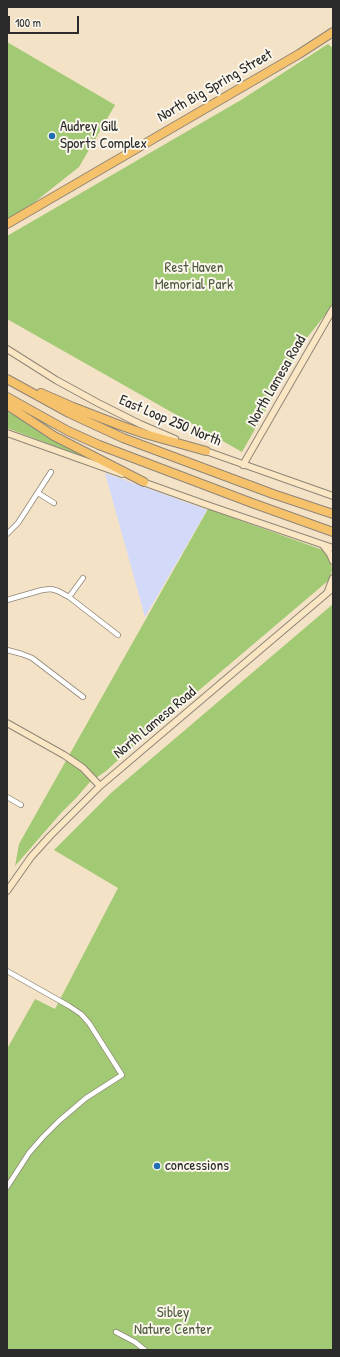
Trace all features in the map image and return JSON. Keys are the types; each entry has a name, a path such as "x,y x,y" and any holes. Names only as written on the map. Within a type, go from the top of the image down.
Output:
{"highway":[{"name":"North Big Spring Street","path":"7,224 299,54 333,32"},
{"path":"7,375 44,394 97,417 145,434 206,451"},
{"path":"7,380 75,416 123,438 273,494 333,514"},
{"path":"7,397 98,445 333,532"},
{"path":"7,406 54,436 144,482"}],"main road":[{"name":"North Lamesa Road","path":"243,465 333,309"},
{"name":"East Loop 250 North","path":"7,349 56,380 116,413 172,438 243,465 333,496"},
{"path":"7,433 210,506 333,548"},
{"path":"322,544 330,554 333,561"},
{"path":"326,594 333,578"},
{"name":"North Lamesa Road","path":"7,891 31,857 100,786 326,594 333,590"},
{"path":"7,723 64,755 83,768 100,786"}],"street":[{"path":"7,534 18,523 51,472"},
{"path":"38,492 54,503"},
{"path":"69,597 83,578"},
{"path":"7,600 46,589 58,591 69,597 118,635"},
{"path":"7,650 32,658 83,697"},
{"path":"7,797 21,805"},
{"path":"7,971 81,1014 89,1022 122,1075 86,1098 59,1121 30,1153 7,1187"},
{"path":"116,1332 135,1342 145,1350"}],"shaded area":[{"path":"105,473 207,510 145,617"}],"green space":[{"name":"Audrey Gill Sports Complex","path":"7,42 115,105 79,167 7,224"},
{"name":"Rest Haven Memorial Park","path":"328,44 333,48 333,305 306,339 242,452 7,319 7,236 241,100"},
{"path":"7,411 52,439 86,456 86,458 7,428"},
{"path":"208,509 323,550 331,562 332,570 329,580 138,742 106,771 89,783 15,866 19,844"},
{"name":"Sibley Nature Center","path":"333,604 333,1350 7,1350 7,1049 35,999 55,1009 118,888 54,850 111,793"}],"place":[{"name":"Audrey Gill Sports Complex","path":"52,136"},
{"name":"concessions","path":"157,1166"}]}
